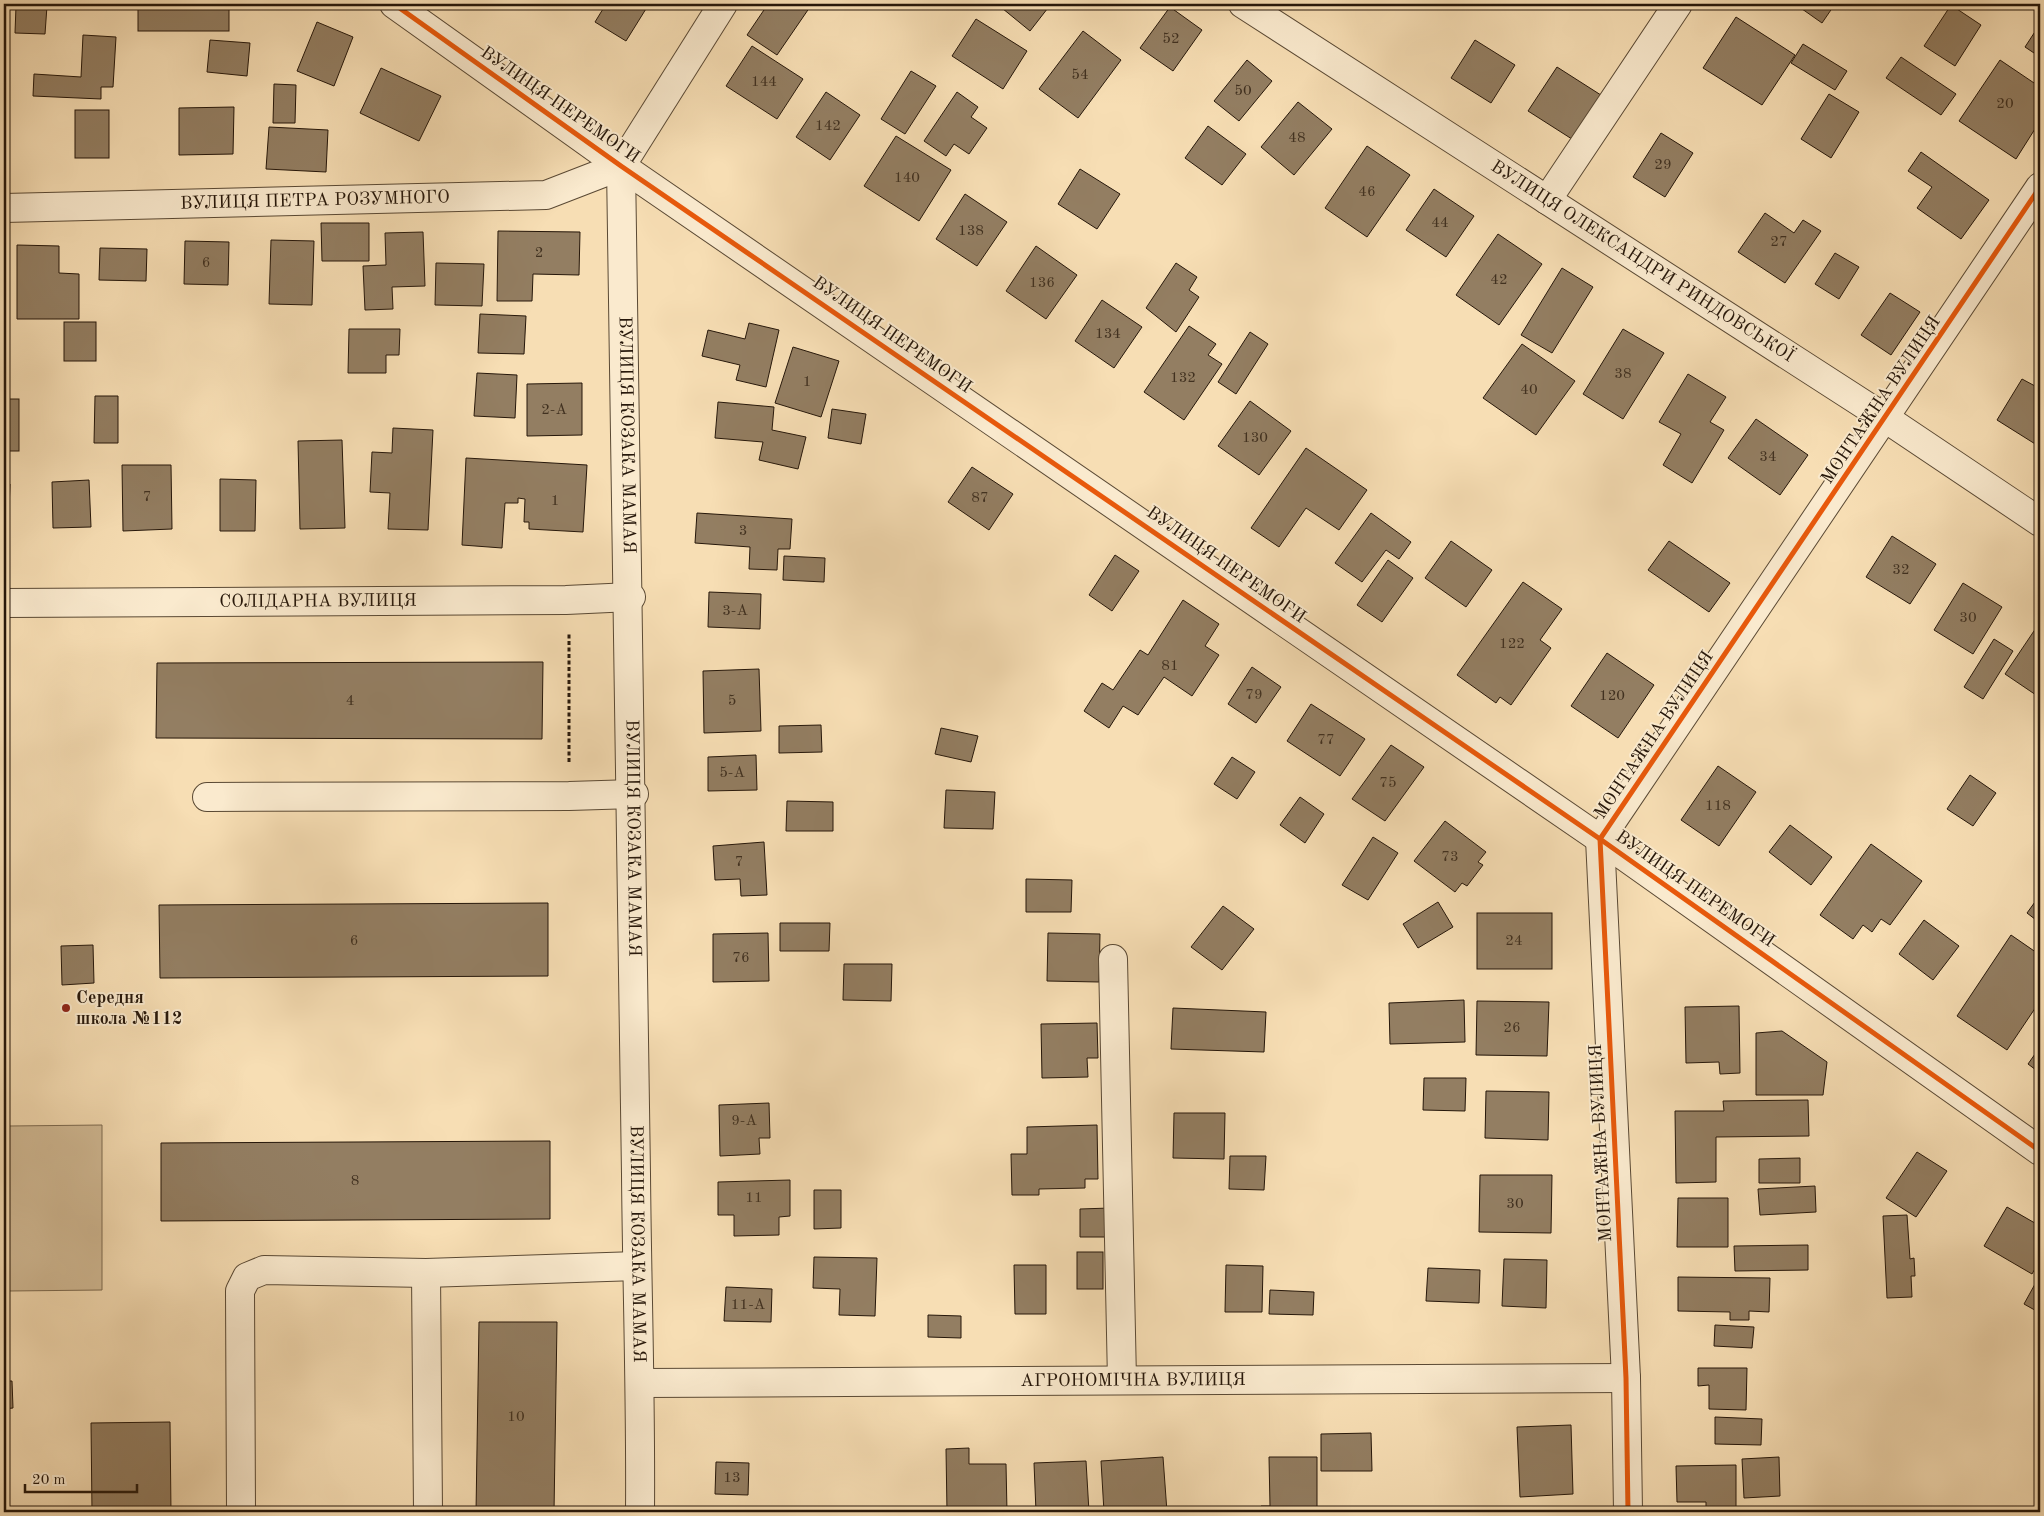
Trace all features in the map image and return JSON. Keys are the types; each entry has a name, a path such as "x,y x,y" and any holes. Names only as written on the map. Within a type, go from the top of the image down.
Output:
{"street":[{"name":"ВУЛИЦЯ ПЕРЕМОГИ","path":"394,4 621,166 1600,839 2040,1152"},
{"path":"621,166 723,4"},
{"name":"ВУЛИЦЯ ОЛЕКСАНДРИ РИНДОВСЬКОЇ","path":"1243,4 1886,418 2040,522"},
{"path":"1547,200 1678,4"},
{"name":"ВУЛИЦЯ ПЕТРА РОЗУМНОГО","path":"4,208 546,195 621,166"},
{"name":"ВУЛИЦЯ КОЗАКА МАМАЯ","path":"621,166 634,794 637,1266 641,1383 640,1512"},
{"name":"МОНТАЖНА ВУЛИЦЯ","path":"1628,1512 1626,1378 1600,839 1886,418 2040,187"},
{"name":"СОЛІДАРНА ВУЛИЦЯ","path":"4,603 631,598"},
{"path":"207,797 569,796 634,794"},
{"path":"1113,959 1122,1380"},
{"path":"241,1512 240,1291 247,1276 264,1270 426,1273 637,1266"},
{"path":"426,1273 428,1512"},
{"name":"АГРОНОМІЧНА ВУЛИЦЯ","path":"641,1383 1626,1378"}],"path":[{"path":"569,624 569,796"}],"shaded area":[{"path":"102,1125 102,1290 9,1291 9,1126"}],"building":[{"path":"8,4 94,4 94,8 47,6 45,34 15,33 16,6"},
{"path":"138,4 229,4 229,31 138,31"},
{"path":"606,4 649,4 626,41 595,22"},
{"path":"768,4 812,4 777,55 747,35"},
{"path":"997,4 1051,4 1030,31"},
{"path":"1795,4 1835,4 1822,23"},
{"path":"1951,5 1981,25 1955,66 1924,46"},
{"path":"1170,7 1202,30 1173,71 1140,48"},
{"path":"1736,17 1795,55 1762,105 1703,68"},
{"path":"976,19 1027,51 1003,89 952,56"},
{"path":"317,22 353,37 334,86 297,71"},
{"path":"2040,24 2040,57 2025,47"},
{"path":"1083,31 1121,60 1078,118 1039,89"},
{"path":"83,35 116,37 113,87 101,87 101,99 33,96 34,74 81,77"},
{"path":"210,40 250,43 247,76 207,72"},
{"path":"1475,40 1515,65 1491,103 1451,78"},
{"path":"1803,44 1847,71 1835,90 1791,63"},
{"path":"752,46 803,79 777,119 726,86"},
{"path":"1901,57 1956,94 1941,115 1886,78"},
{"path":"1247,60 1272,81 1239,121 1214,101"},
{"path":"2000,60 2040,87 2040,121 2016,159 1959,121"},
{"path":"1557,67 1604,97 1575,141 1528,111"},
{"path":"381,68 441,96 419,141 360,113"},
{"path":"911,71 936,86 905,134 881,119"},
{"path":"274,84 296,85 295,123 273,123"},
{"path":"826,92 860,115 830,160 796,137"},
{"path":"957,92 978,107 971,117 987,128 969,154 954,144 946,156 924,141"},
{"path":"1829,94 1859,112 1831,158 1801,139"},
{"path":"1298,102 1332,129 1294,175 1261,147"},
{"path":"234,107 233,154 179,155 179,108"},
{"path":"75,110 109,110 109,158 75,158"},
{"path":"1208,126 1246,154 1222,185 1185,158"},
{"path":"269,127 328,130 326,172 266,169"},
{"path":"1661,133 1693,153 1665,197 1633,177"},
{"path":"896,136 951,170 919,221 864,186"},
{"path":"1367,146 1410,175 1367,237 1325,208"},
{"path":"1921,152 1989,200 1961,239 1917,208 1932,187 1908,171"},
{"path":"1080,169 1120,194 1097,229 1058,204"},
{"path":"1434,189 1474,216 1446,257 1406,230"},
{"path":"965,194 1007,222 977,266 936,239"},
{"path":"1765,213 1794,233 1803,220 1821,231 1785,283 1738,252"},
{"path":"321,223 369,223 369,261 322,261"},
{"path":"498,231 580,232 579,275 533,274 532,301 497,301"},
{"path":"423,232 425,286 392,287 393,309 365,310 363,266 386,265 385,233"},
{"path":"1498,234 1542,264 1499,325 1456,295"},
{"path":"271,240 314,241 312,305 269,304"},
{"path":"185,241 229,242 228,285 184,284"},
{"path":"17,245 59,246 59,273 79,274 79,319 17,319"},
{"path":"1036,246 1077,275 1046,319 1006,291"},
{"path":"100,248 147,249 146,281 99,280"},
{"path":"1835,253 1859,267 1839,299 1815,284"},
{"path":"436,263 484,264 482,306 435,305"},
{"path":"1176,263 1197,277 1189,290 1199,297 1176,332 1146,308"},
{"path":"1562,268 1593,287 1552,353 1521,335"},
{"path":"1890,293 1920,312 1891,355 1861,335"},
{"path":"1102,300 1142,327 1114,368 1075,341"},
{"path":"480,314 526,316 524,354 478,353"},
{"path":"64,322 96,322 96,361 64,361"},
{"path":"749,323 779,330 766,387 736,380 740,365 702,356 708,330 745,339"},
{"path":"1189,326 1216,344 1208,355 1222,364 1184,420 1144,392"},
{"path":"349,329 400,329 399,355 386,355 386,373 348,373"},
{"path":"1623,329 1664,353 1623,419 1583,394"},
{"path":"1250,332 1268,344 1236,394 1218,382"},
{"path":"1522,344 1575,381 1536,435 1483,398"},
{"path":"793,347 839,361 821,417 775,403"},
{"path":"477,373 517,375 515,418 474,416"},
{"path":"1688,374 1726,397 1710,422 1724,430 1692,483 1663,465 1681,434 1659,422"},
{"path":"2040,378 2040,447 1997,420 2022,379 2035,386"},
{"path":"582,383 582,435 527,436 527,384"},
{"path":"95,396 118,396 118,443 94,443"},
{"path":"4,399 19,399 19,451 4,451"},
{"path":"1250,401 1291,431 1259,475 1218,446"},
{"path":"718,402 774,407 772,430 806,437 798,469 759,460 763,442 715,438"},
{"path":"832,409 866,414 861,444 828,438"},
{"path":"1756,419 1808,455 1780,495 1728,458"},
{"path":"393,428 433,430 428,530 388,529 390,493 370,492 372,452 392,453"},
{"path":"342,440 345,528 300,529 298,441"},
{"path":"1306,448 1367,490 1339,530 1306,508 1279,547 1251,528"},
{"path":"466,458 587,465 583,532 529,529 529,522 524,522 525,499 518,498 518,503 505,503 502,548 462,545"},
{"path":"122,465 171,465 172,529 123,531"},
{"path":"972,467 1013,494 989,530 948,502"},
{"path":"220,479 256,480 255,531 220,531"},
{"path":"89,480 91,527 53,528 52,482"},
{"path":"4,484 10,484 9,510 4,510"},
{"path":"697,513 792,519 790,549 778,549 777,570 749,569 750,547 695,543"},
{"path":"1371,513 1411,542 1399,559 1386,550 1362,582 1335,563"},
{"path":"1892,536 1936,564 1910,604 1866,577"},
{"path":"1451,541 1492,570 1466,607 1425,578"},
{"path":"1669,541 1730,583 1709,612 1648,570"},
{"path":"1115,555 1139,571 1112,611 1089,595"},
{"path":"784,556 825,558 824,582 783,580"},
{"path":"1388,560 1413,578 1382,622 1357,605"},
{"path":"1523,582 1562,609 1540,640 1551,648 1511,705 1500,697 1496,703 1457,675"},
{"path":"1963,583 2002,607 1973,654 1934,630"},
{"path":"709,592 761,594 760,629 708,627"},
{"path":"1183,600 1219,624 1205,646 1219,655 1192,696 1164,677 1138,715 1123,706 1109,728 1084,711 1102,683 1113,690 1140,650 1148,655"},
{"path":"2036,628 2040,631 2040,689 2036,695 2005,674"},
{"path":"1994,639 2013,651 1983,699 1964,687"},
{"path":"1607,653 1654,685 1618,738 1571,706"},
{"path":"543,662 542,739 156,738 157,663"},
{"path":"1252,667 1281,687 1256,723 1228,704"},
{"path":"759,669 761,731 704,733 703,671"},
{"path":"1311,704 1365,739 1340,776 1287,741"},
{"path":"821,725 822,752 779,753 779,726"},
{"path":"941,728 978,736 971,762 935,754"},
{"path":"1391,745 1424,767 1385,821 1352,799"},
{"path":"756,755 757,790 708,791 708,757"},
{"path":"1232,757 1255,772 1237,799 1214,784"},
{"path":"1718,766 1756,792 1719,846 1681,820"},
{"path":"1970,775 1996,793 1973,826 1947,809"},
{"path":"946,790 995,792 993,829 944,828"},
{"path":"1300,797 1324,814 1305,843 1280,825"},
{"path":"787,801 833,802 833,831 786,831"},
{"path":"1445,821 1486,852 1478,862 1483,865 1467,886 1462,883 1455,892 1414,861"},
{"path":"1790,825 1832,857 1811,885 1769,852"},
{"path":"1373,837 1398,853 1368,900 1342,885"},
{"path":"764,842 767,895 741,896 740,879 715,880 713,846"},
{"path":"1871,844 1922,881 1890,925 1881,919 1872,932 1863,925 1853,939 1820,915"},
{"path":"1026,879 1072,880 1071,912 1026,912"},
{"path":"2040,895 2040,923 2027,913"},
{"path":"1438,902 1453,927 1418,948 1403,924"},
{"path":"548,903 548,976 160,978 159,905"},
{"path":"1223,906 1254,929 1222,970 1191,947"},
{"path":"1477,913 1552,913 1552,969 1477,969"},
{"path":"1924,920 1959,946 1933,980 1899,954"},
{"path":"780,923 830,923 829,951 780,951"},
{"path":"768,933 769,981 713,982 713,934"},
{"path":"1048,933 1100,934 1099,982 1047,981"},
{"path":"2011,935 2040,955 2040,1001 2007,1050 1957,1016"},
{"path":"93,945 94,983 62,985 61,946"},
{"path":"844,964 892,964 891,1001 843,1000"},
{"path":"1464,1000 1465,1042 1390,1044 1389,1003"},
{"path":"1477,1001 1549,1002 1547,1056 1476,1055"},
{"path":"1739,1006 1740,1073 1720,1074 1719,1062 1686,1063 1685,1007"},
{"path":"1173,1008 1266,1012 1264,1052 1171,1049"},
{"path":"1097,1023 1098,1058 1087,1058 1088,1077 1042,1078 1041,1024"},
{"path":"1782,1031 1827,1062 1823,1095 1756,1095 1756,1033"},
{"path":"2040,1047 2040,1073 2028,1064"},
{"path":"1424,1078 1466,1078 1465,1111 1423,1110"},
{"path":"1486,1091 1549,1092 1548,1140 1485,1138"},
{"path":"1808,1100 1809,1136 1716,1137 1716,1182 1676,1183 1675,1111 1724,1111 1723,1101"},
{"path":"769,1103 770,1138 759,1138 760,1154 720,1156 719,1105"},
{"path":"1174,1113 1225,1113 1224,1159 1173,1158"},
{"path":"1097,1125 1098,1179 1085,1179 1085,1188 1039,1189 1039,1195 1012,1195 1011,1154 1027,1154 1027,1127"},
{"path":"550,1141 550,1219 161,1221 161,1143"},
{"path":"1917,1152 1947,1171 1916,1217 1886,1198"},
{"path":"1230,1156 1266,1156 1264,1190 1229,1189"},
{"path":"1800,1158 1800,1183 1759,1183 1759,1159"},
{"path":"1480,1175 1552,1175 1551,1233 1479,1232"},
{"path":"790,1180 790,1216 779,1217 779,1235 734,1236 734,1215 718,1215 718,1182"},
{"path":"1815,1186 1816,1212 1760,1215 1758,1189"},
{"path":"814,1190 841,1190 841,1228 814,1229"},
{"path":"1678,1198 1728,1198 1728,1247 1677,1247"},
{"path":"2007,1207 2040,1226 2040,1260 2032,1274 1984,1246"},
{"path":"1110,1208 1111,1237 1080,1237 1080,1209"},
{"path":"1907,1215 1910,1259 1914,1258 1915,1276 1911,1276 1912,1297 1887,1298 1883,1216"},
{"path":"1808,1245 1808,1270 1735,1271 1734,1246"},
{"path":"1077,1252 1103,1252 1103,1289 1077,1289"},
{"path":"814,1257 877,1258 875,1316 839,1315 840,1289 813,1288"},
{"path":"1504,1259 1547,1260 1546,1308 1502,1306"},
{"path":"1014,1265 1046,1265 1046,1314 1015,1314"},
{"path":"1226,1265 1263,1266 1262,1312 1225,1312"},
{"path":"1428,1268 1480,1270 1479,1303 1426,1301"},
{"path":"2040,1275 2040,1313 2024,1304"},
{"path":"1678,1277 1770,1278 1769,1312 1749,1311 1749,1320 1730,1320 1730,1312 1678,1311"},
{"path":"726,1287 772,1289 771,1322 724,1321"},
{"path":"1270,1290 1314,1292 1313,1315 1269,1314"},
{"path":"928,1315 961,1316 961,1338 928,1337"},
{"path":"479,1322 557,1322 554,1512 476,1512"},
{"path":"1715,1325 1754,1327 1752,1348 1714,1346"},
{"path":"1698,1368 1747,1368 1746,1410 1709,1409 1709,1385 1698,1386"},
{"path":"4,1381 12,1381 13,1408 4,1409"},
{"path":"1715,1417 1762,1419 1761,1445 1715,1444"},
{"path":"170,1422 171,1512 92,1512 91,1423"},
{"path":"1571,1425 1573,1494 1520,1497 1517,1427"},
{"path":"1371,1433 1372,1471 1321,1471 1321,1434"},
{"path":"969,1448 969,1464 1006,1464 1007,1512 947,1512 946,1449"},
{"path":"1163,1457 1167,1512 1104,1512 1101,1461"},
{"path":"1269,1457 1317,1457 1317,1510 1261,1512 1261,1506 1270,1506"},
{"path":"1779,1457 1780,1496 1744,1498 1742,1459"},
{"path":"1086,1461 1089,1512 1036,1512 1034,1463"},
{"path":"716,1462 749,1463 748,1495 715,1494"},
{"path":"1736,1465 1736,1512 1706,1512 1706,1502 1677,1502 1676,1466"}],"cycle path":[{"path":"394,4 621,166 1600,839 2040,1151"},
{"path":"1628,1512 1626,1378 1600,839 2040,187"}],"place":[{"name":"Середня школа №112","path":"66,1008"}]}
